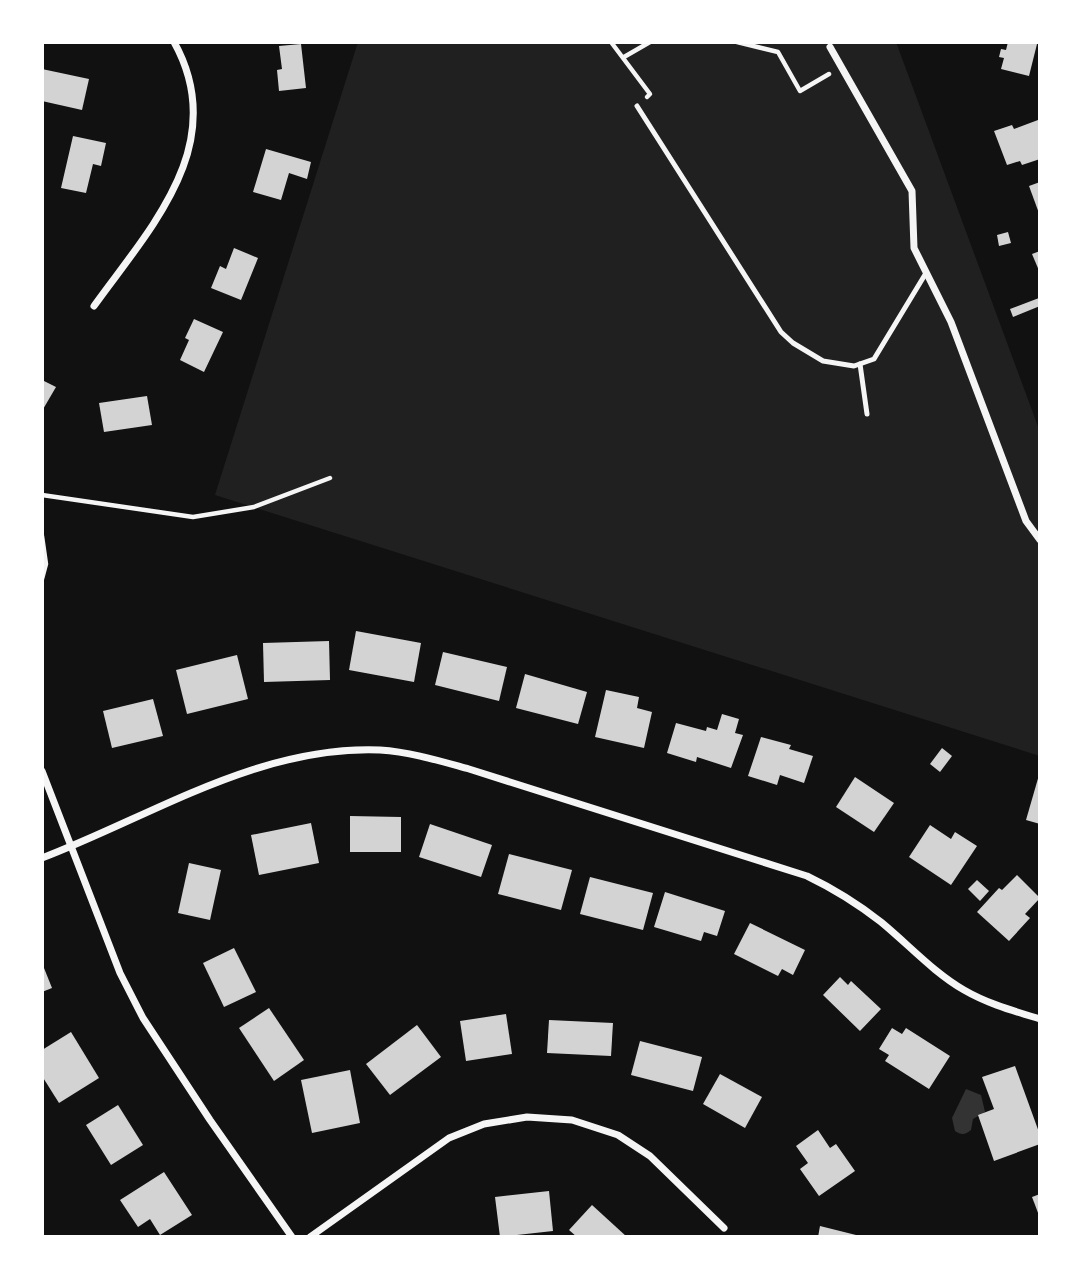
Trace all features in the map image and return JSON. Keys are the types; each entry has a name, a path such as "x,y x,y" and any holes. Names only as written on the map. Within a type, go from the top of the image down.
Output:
{"street":[{"path":"94,306 170,201 181,177 193,124 192,100 187,72 174,42"},
{"path":"830,47 912,191 914,248 951,322 1026,521 1040,540"},
{"path":"42,858 208,786 289,758 350,750 383,750 415,755 482,773 807,876 864,909 928,965 964,990 990,1003 1040,1019"},
{"path":"42,771 120,973 143,1018 292,1237"},
{"path":"310,1237 449,1138 484,1124 527,1116 572,1120 618,1135 650,1156 724,1228"}],"lane":[{"path":"638,106 781,332 793,343 823,361 854,366 874,359 926,273"},
{"path":"860,364 867,414"}],"path":[{"path":"611,42 650,94 638,106"},
{"path":"624,57 650,42"},
{"path":"737,42 765,51 778,52 800,91 841,66"},
{"path":"42,495 193,517 254,508 330,478"},
{"path":"42,536 46,564 42,579"}],"shaded area":[{"path":"358,42 896,42 1040,432 1040,756 215,495"},
{"path":"966,1089 981,1095 985,1112 973,1119 971,1130 961,1134 955,1131 952,1118"}],"building":[{"path":"1008,42 1037,44 1029,76 1001,69 1004,58 999,57 1001,49 1006,50"},
{"path":"301,44 306,88 279,91 277,70 282,69 279,46"},
{"path":"42,69 89,79 82,110 42,101"},
{"path":"1038,120 1040,159 1022,165 1020,161 1007,165 994,131 1012,125 1014,129"},
{"path":"73,136 106,143 101,166 93,164 86,193 61,188"},
{"path":"266,149 311,162 307,179 289,173 281,200 253,192"},
{"path":"1040,182 1040,216 1029,186"},
{"path":"1008,232 1011,243 999,246 997,235"},
{"path":"234,248 258,258 241,300 211,288 220,266 226,269"},
{"path":"1040,251 1040,273 1032,254"},
{"path":"1039,298 1040,306 1013,317 1010,309"},
{"path":"194,319 223,332 204,372 180,360 189,340 185,338"},
{"path":"42,380 56,387 42,411"},
{"path":"147,396 152,425 104,432 99,403"},
{"path":"356,631 421,643 414,682 349,670"},
{"path":"329,641 330,680 264,682 263,643"},
{"path":"443,652 507,667 499,701 435,685"},
{"path":"237,655 248,699 187,714 176,670"},
{"path":"525,674 587,692 578,724 516,708"},
{"path":"606,690 639,697 637,708 652,712 644,748 595,737"},
{"path":"153,699 163,736 112,748 103,711"},
{"path":"722,714 739,719 735,733 743,735 731,768 697,757 696,762 667,753 676,723 706,731 707,727 717,730"},
{"path":"761,737 791,745 789,749 813,756 804,783 780,775 777,785 748,776"},
{"path":"942,748 952,756 940,772 930,764"},
{"path":"1040,775 1040,824 1026,820"},
{"path":"855,777 894,803 874,832 836,807"},
{"path":"350,816 401,817 401,852 350,852"},
{"path":"311,823 319,863 259,875 251,835"},
{"path":"430,824 492,845 481,877 419,857"},
{"path":"930,825 951,839 955,832 977,846 951,885 909,857"},
{"path":"509,854 572,870 561,910 498,894"},
{"path":"189,863 221,870 210,920 178,913"},
{"path":"1017,875 1040,898 1025,914 1030,918 1009,941 977,912 999,888 1002,890"},
{"path":"590,877 653,893 643,930 580,914"},
{"path":"977,880 989,891 980,901 968,889"},
{"path":"665,892 725,911 717,936 704,932 701,941 654,927"},
{"path":"750,923 805,950 793,975 782,969 778,976 734,954"},
{"path":"234,948 256,992 224,1007 203,963"},
{"path":"42,963 52,988 42,992"},
{"path":"840,977 848,985 851,981 881,1009 860,1031 823,995"},
{"path":"269,1008 304,1060 274,1081 239,1028"},
{"path":"506,1014 512,1054 466,1061 460,1021"},
{"path":"549,1020 613,1023 611,1056 547,1053"},
{"path":"417,1025 441,1057 390,1095 366,1064"},
{"path":"892,1028 902,1034 906,1028 950,1056 929,1089 885,1061 889,1055 879,1049"},
{"path":"71,1032 99,1078 59,1103 42,1076 42,1050"},
{"path":"640,1041 702,1057 693,1091 631,1075"},
{"path":"1015,1066 1040,1135 1040,1144 994,1161 978,1115 994,1109 982,1077"},
{"path":"350,1070 360,1123 312,1133 301,1080"},
{"path":"720,1074 762,1097 745,1128 703,1104"},
{"path":"118,1105 143,1145 111,1165 86,1125"},
{"path":"818,1130 830,1148 836,1144 855,1171 819,1196 800,1169 808,1163 796,1146"},
{"path":"164,1172 192,1215 160,1235 150,1219 138,1227 120,1200"},
{"path":"549,1191 553,1231 500,1237 495,1197"},
{"path":"1040,1194 1040,1218 1032,1197"},
{"path":"592,1205 627,1237 577,1237 569,1230"},
{"path":"820,1226 860,1236 818,1237"}]}
